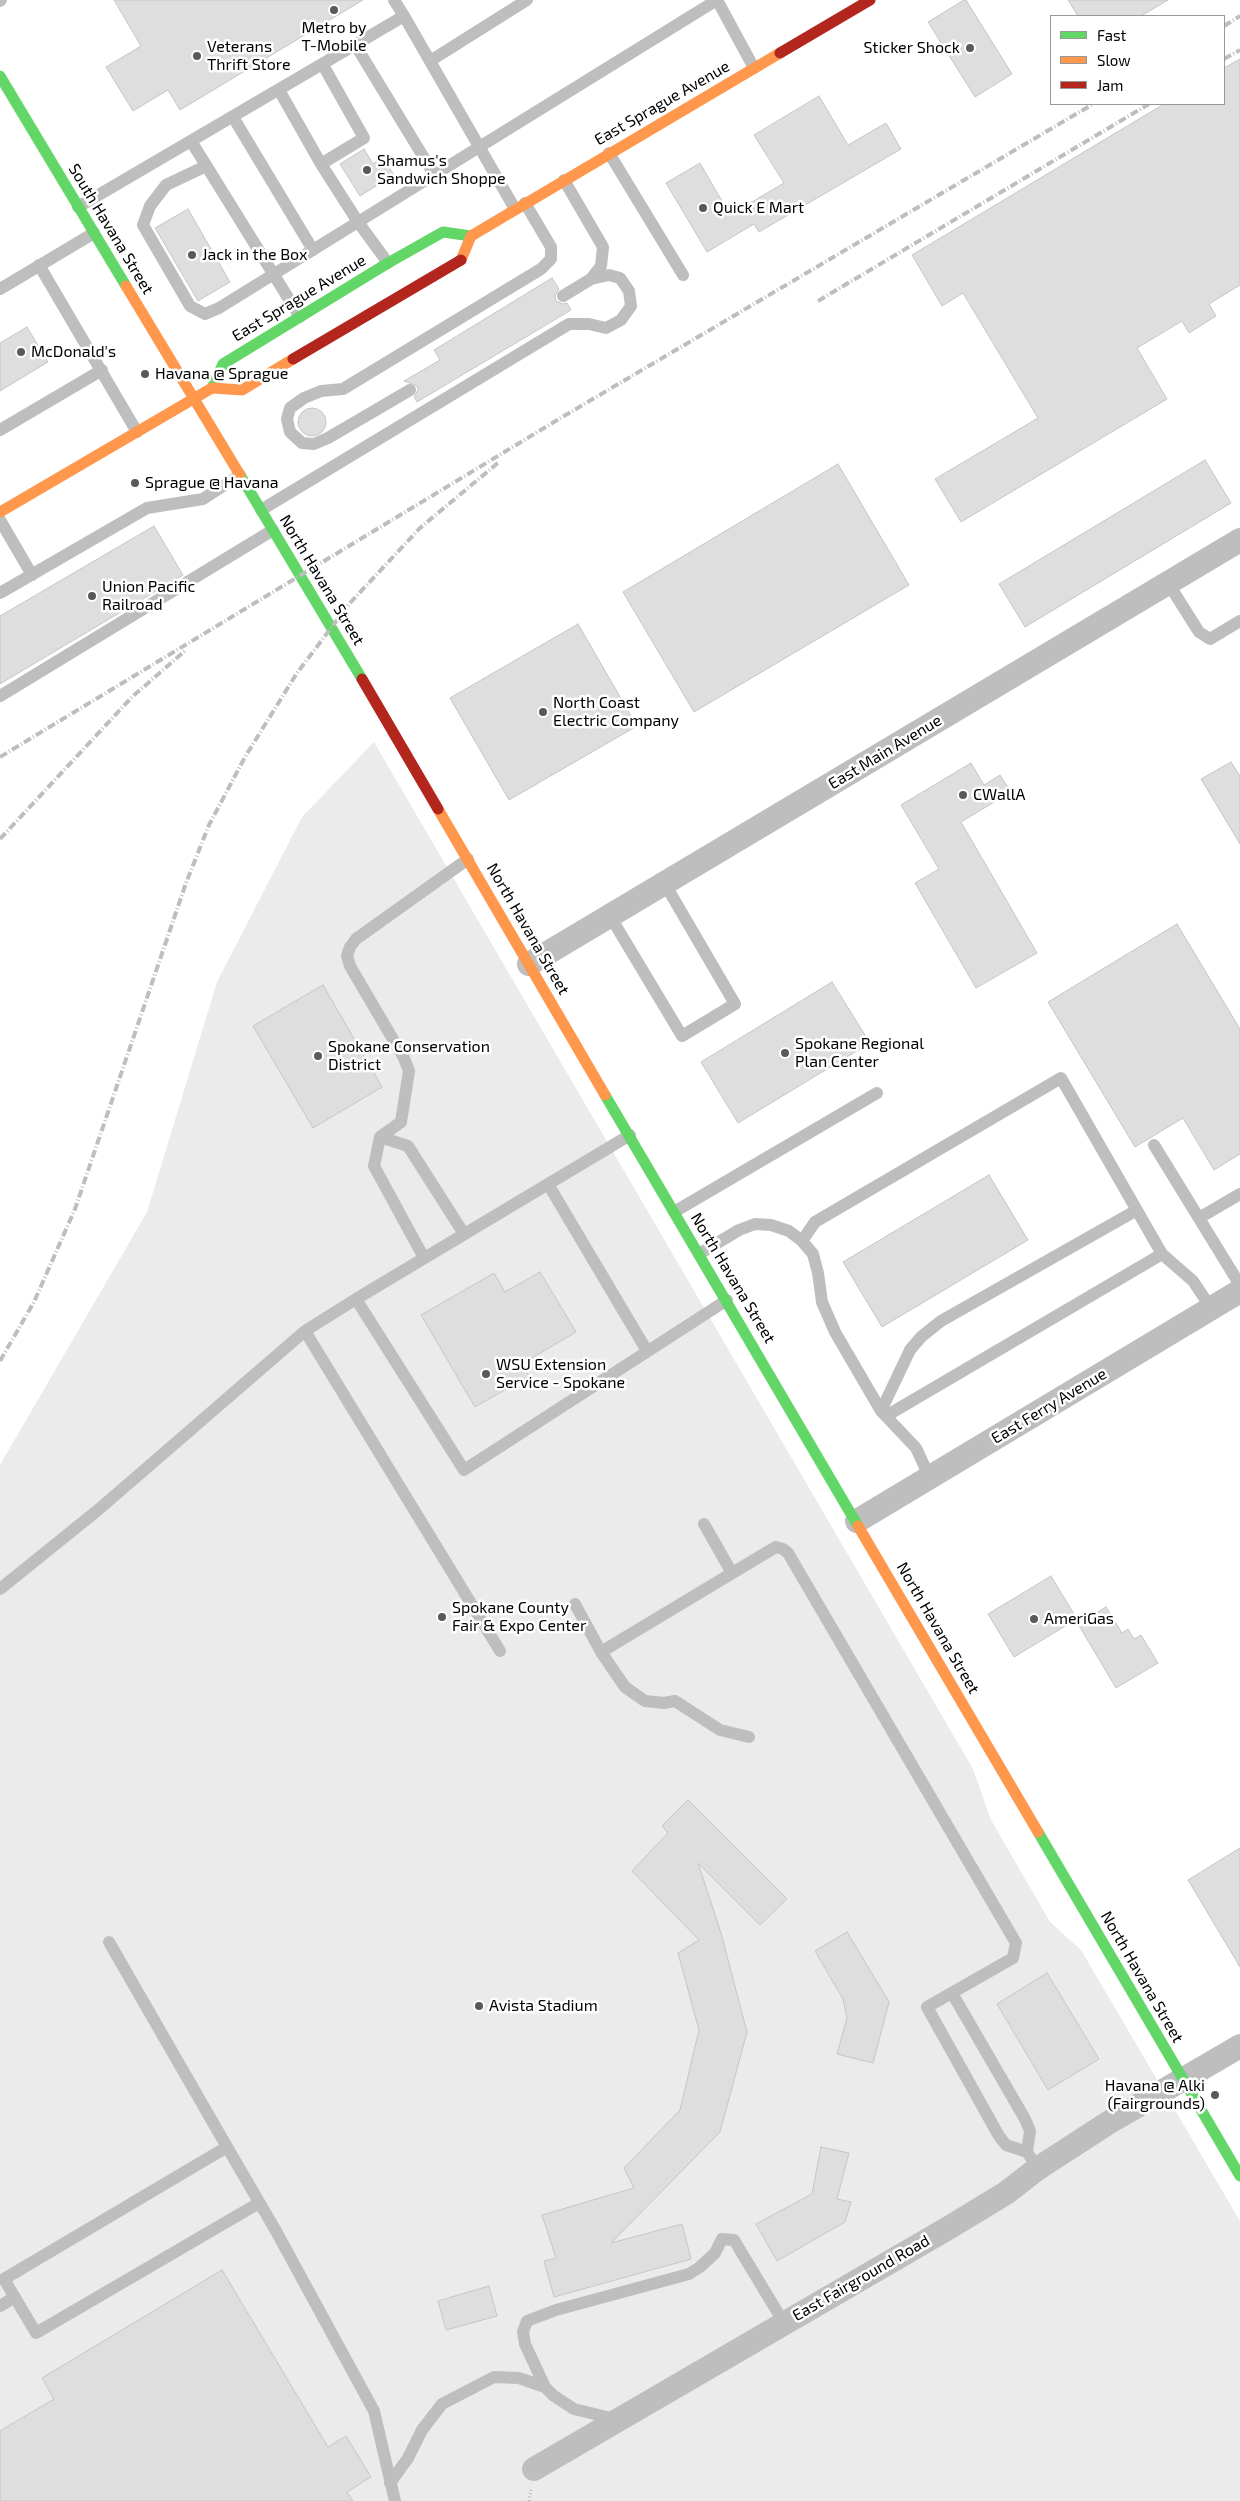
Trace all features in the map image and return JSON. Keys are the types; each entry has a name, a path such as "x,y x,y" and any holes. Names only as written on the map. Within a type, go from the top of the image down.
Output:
{"street":[{"name":"East Sprague Avenue","path":"212,388 222,364 388,263 443,232 471,236 870,0"},
{"name":"South Havana Street","path":"0,76 194,399"},
{"path":"0,512 212,388 242,390 461,260 471,236"},
{"name":"North Havana Street","path":"194,399 468,859 1240,2176"},
{"name":"East Main Avenue","path":"529,964 1240,540"},
{"name":"East Ferry Avenue","path":"857,1521 1240,1291"},
{"name":"East Fairground Road","path":"534,2469 1006,2193 1032,2160 1108,2123 1240,2046"}],"lane":[{"path":"394,0 480,148 551,247 551,259 541,269 343,389 321,391 304,398 290,408 287,420 290,432 302,442 314,444 410,390"},
{"path":"430,61 526,0"},
{"path":"206,166 166,185 150,206 143,225 190,306 205,314 240,296 717,0 754,68"},
{"path":"78,207 356,46 404,16"},
{"path":"356,46 435,176"},
{"path":"321,164 364,138 324,64"},
{"path":"279,90 321,164 358,222 388,263"},
{"path":"233,117 313,250"},
{"path":"191,141 300,317"},
{"path":"609,154 683,275"},
{"path":"564,180 603,247 601,266 591,279"},
{"path":"0,288 94,233"},
{"path":"39,265 138,432"},
{"path":"261,510 569,324 589,324 606,328 621,320 631,306 629,291 620,278 609,275 591,279 563,296"},
{"path":"0,430 102,370"},
{"path":"0,593 147,508 203,499 240,475"},
{"path":"0,520 32,574"},
{"path":"0,696 273,530"},
{"path":"1168,583 1198,632 1210,640 1240,621"},
{"path":"424,1258 374,1166 380,1137 401,1122 409,1071 404,1058 350,966 347,956 350,947 356,939 468,859"},
{"path":"610,916 682,1036 735,1004 664,884"},
{"path":"802,1240 815,1222 1061,1078 1162,1254 1193,1281 1211,1308"},
{"path":"674,1212 877,1092"},
{"path":"0,1589 98,1510 305,1331 630,1135"},
{"path":"380,1137 408,1146 464,1234"},
{"path":"1154,1145 1240,1285"},
{"path":"548,1184 647,1351"},
{"path":"1199,1218 1240,1194"},
{"path":"883,1414 910,1350 921,1337 941,1321 1137,1210"},
{"path":"699,1254 739,1230 755,1224 771,1225 789,1231 802,1240 813,1254 822,1302 835,1332 883,1414 916,1448 930,1478"},
{"path":"883,1414 1162,1254"},
{"path":"356,1299 464,1470 727,1300"},
{"path":"305,1331 500,1651"},
{"path":"704,1524 732,1573"},
{"path":"601,1652 776,1548 783,1549 788,1553 1013,1936 1016,1949 1013,1958 927,2007 1006,2145 1032,2160"},
{"path":"575,1604 601,1652 625,1687 645,1701 664,1703 675,1701 720,1730 749,1737"},
{"path":"109,1942 259,2203 374,2411 395,2501"},
{"path":"952,1993 1025,2119 1030,2131 1032,2160"},
{"path":"226,2147 2,2277 36,2333 259,2203"},
{"path":"545,2387 525,2344 523,2332 527,2321 556,2310 689,2274 714,2253 722,2239 734,2240 784,2323"},
{"path":"0,2306 15,2298"},
{"path":"390,2483 442,2404 494,2377 519,2378 545,2387 565,2405 619,2420"}],"shaded area":[{"name":"Spokane County Fair & Expo Center","path":"374,742 973,1769 991,1820 1050,1922 1081,1950 1240,2221 1240,2501 0,2501 0,1465 147,1212 217,982 302,817"}],"building":[{"name":"Veterans Thrift Store","path":"114,0 363,0 180,110 168,90 133,111 106,67 141,46"},
{"name":"Sticker Shock","path":"966,0 1012,74 975,97 928,22"},
{"path":"1068,0 1168,0 1143,15 1077,15"},
{"path":"1240,59 1240,285 1209,304 1216,316 1189,333 1182,321 1137,348 1167,399 961,522 935,479 1038,418 963,293 942,306 912,255 1162,105 1225,105 1225,67"},
{"path":"819,96 848,145 886,123 901,149 759,232 754,224 707,252 666,183 700,163 730,215 784,183 754,135"},
{"name":"Shamus's Sandwich Shoppe","path":"364,149 373,164 383,158 394,175 360,196 340,164"},
{"name":"Jack in the Box","path":"188,209 230,282 198,301 155,228"},
{"path":"552,278 559,289 555,296 556,301 563,304 567,303 571,310 417,402 414,397 418,390 417,386 404,381 440,360 434,350"},
{"name":"McDonald's","path":"27,327 48,362 0,391 0,343"},
{"path":"312,408 322,412 326,422 322,432 312,436 302,432 298,422 302,412"},
{"path":"1205,460 1231,503 1025,627 999,584"},
{"path":"838,464 909,585 694,712 623,592"},
{"name":"Union Pacific Railroad","path":"154,526 183,575 0,684 0,616"},
{"name":"North Coast Electric Company","path":"578,624 637,726 509,800 450,698"},
{"path":"1231,762 1240,776 1240,844 1201,779"},
{"path":"971,763 984,785 1000,775 1011,792 961,822 1037,953 976,988 915,883 939,869 901,805"},
{"path":"1177,924 1240,1029 1240,1154 1214,1170 1183,1118 1135,1147 1048,1002"},
{"name":"Spokane Regional Plan Center","path":"832,982 870,1043 738,1123 701,1062"},
{"name":"Spokane Conservation District","path":"323,985 382,1087 313,1128 253,1026"},
{"path":"989,1175 1028,1240 882,1327 843,1262"},
{"path":"540,1272 576,1332 522,1364 529,1376 475,1407 421,1315 494,1273 505,1292"},
{"path":"1051,1576 1077,1619 1014,1657 988,1614"},
{"path":"1106,1607 1122,1633 1128,1629 1134,1639 1141,1635 1158,1663 1116,1688 1078,1624"},
{"path":"688,1800 787,1899 760,1925 698,1863 721,1933 747,2032 720,2132 611,2243 682,2224 691,2259 554,2297 544,2261 556,2258 542,2215 634,2188 624,2168 680,2110 699,2030 678,1953 699,1940 632,1871 668,1833 662,1826"},
{"path":"1240,1848 1240,1967 1188,1880"},
{"path":"847,1932 889,2002 873,2063 837,2054 847,2018 843,1999 815,1951"},
{"path":"1047,1973 1099,2059 1048,2090 997,2004"},
{"path":"821,2147 849,2153 837,2199 851,2202 845,2222 777,2261 756,2224 812,2194"},
{"path":"222,2270 328,2447 346,2436 371,2477 347,2492 353,2501 0,2501 0,2431 54,2399 42,2378"},
{"path":"489,2286 497,2316 446,2330 438,2301"}],"railway":[{"path":"1225,25 1240,16"},
{"path":"1225,58 1240,50"},
{"path":"0,757 564,416 1091,105"},
{"path":"818,301 1147,105"},
{"path":"0,1361 34,1302 75,1209 186,883 209,825 245,757 297,673 350,603 420,528 499,462"},
{"path":"0,839 132,697 186,650"}],"traffic: fast":[{"path":"0,76 126,286"},
{"path":"212,388 223,364 388,263 443,232 471,236"},
{"path":"240,475 362,679"},
{"path":"605,1095 858,1526"},
{"path":"1038,1832 1240,2176"}],"traffic: slow":[{"path":"461,260 471,236 780,53"},
{"path":"126,286 240,475"},
{"path":"0,512 212,388 242,390 293,359"},
{"path":"438,809 605,1095"},
{"path":"858,1526 1038,1832"}],"traffic: jam":[{"path":"780,53 870,0"},
{"path":"293,359 461,260"},
{"path":"362,679 438,809"}],"place":[{"name":"Metro by T-Mobile","path":"334,10"},
{"name":"Sticker Shock","path":"970,48"},
{"name":"Veterans Thrift Store","path":"197,56"},
{"name":"Shamus's Sandwich Shoppe","path":"367,170"},
{"name":"Quick E Mart","path":"703,208"},
{"name":"Jack in the Box","path":"192,255"},
{"name":"McDonald's","path":"21,352"},
{"name":"Havana @ Sprague","path":"145,374"},
{"name":"Sprague @ Havana","path":"135,483"},
{"name":"Union Pacific Railroad","path":"92,596"},
{"name":"North Coast Electric Company","path":"543,712"},
{"name":"CWallA","path":"963,795"},
{"name":"Spokane Regional Plan Center","path":"785,1053"},
{"name":"Spokane Conservation District","path":"318,1056"},
{"name":"WSU Extension Service - Spokane","path":"486,1374"},
{"name":"Spokane County Fair & Expo Center","path":"442,1617"},
{"name":"AmeriGas","path":"1034,1619"},
{"name":"Avista Stadium","path":"479,2006"},
{"name":"Havana @ Alki (Fairgrounds)","path":"1215,2095"}]}
